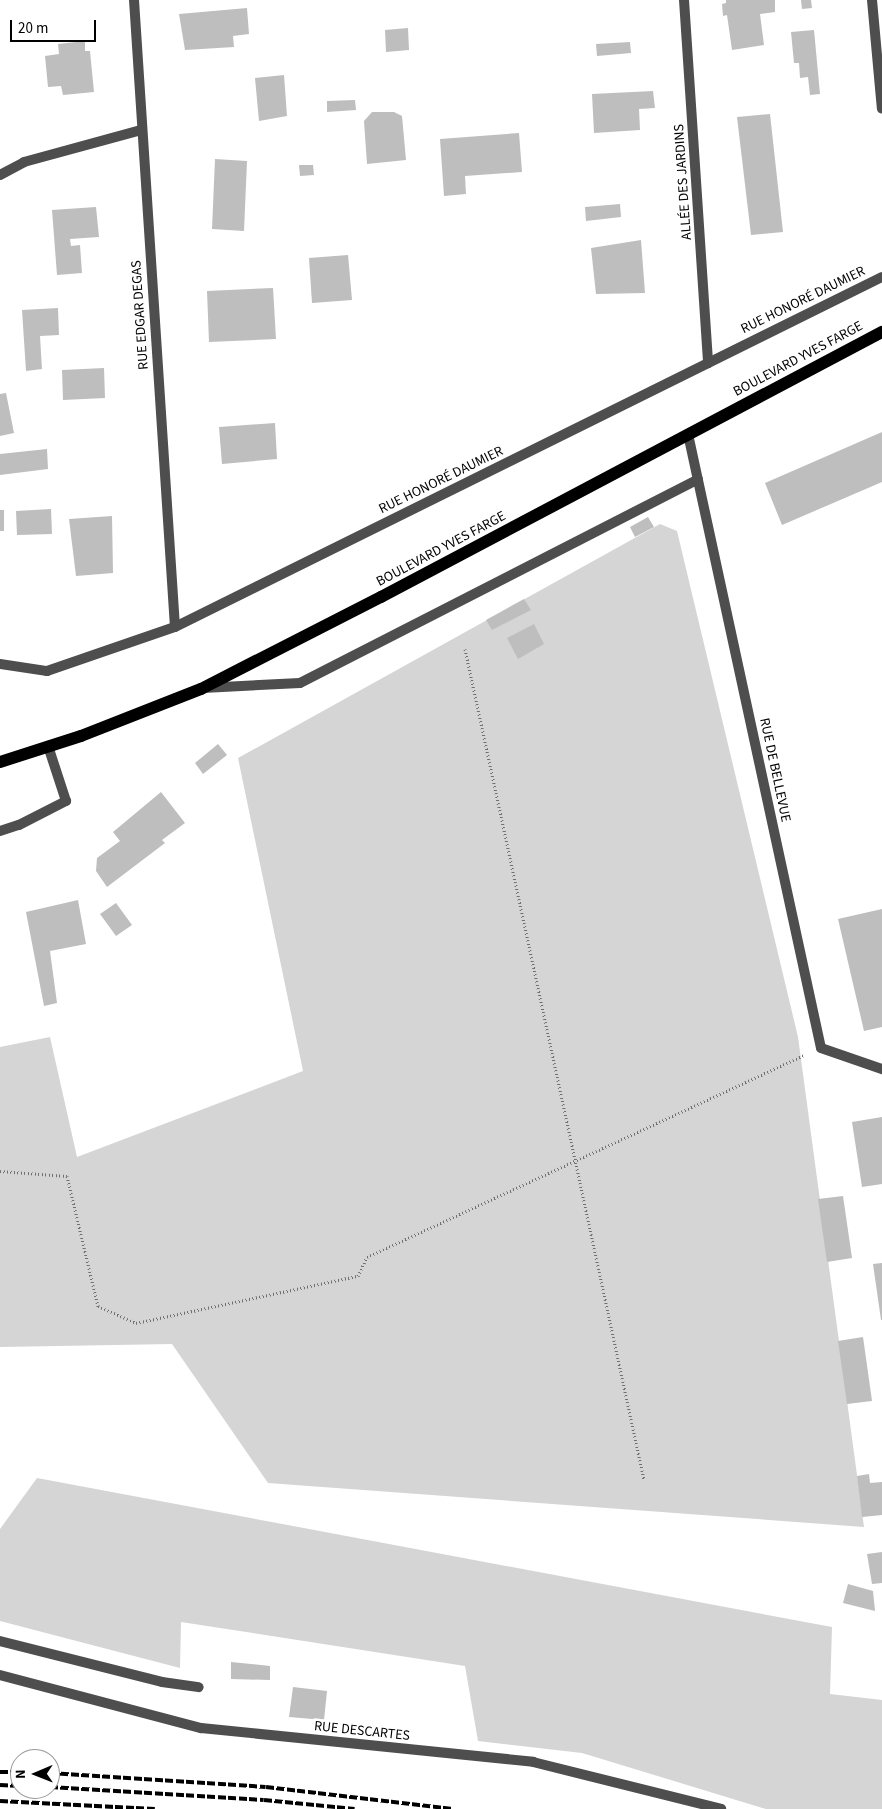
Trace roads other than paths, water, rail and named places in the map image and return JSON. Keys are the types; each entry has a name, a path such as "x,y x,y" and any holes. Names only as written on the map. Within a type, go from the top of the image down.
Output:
{"main road":[{"name":"BOULEVARD YVES FARGE","path":"0,762 48,746 201,688 390,593 882,332"}],"street":[{"name":"RUE EDGAR DEGAS","path":"134,0 175,627"},
{"name":"ALLÉE DES JARDINS","path":"684,0 708,363"},
{"path":"872,0 882,109"},
{"path":"0,175 24,162 141,130"},
{"name":"RUE HONORÉ DAUMIER","path":"0,664 47,671 175,627 882,277"},
{"name":"RUE DE BELLEVUE","path":"688,434 821,1048 882,1069"},
{"path":"201,688 300,683 698,479"},
{"path":"0,831 19,825 66,801 48,746"},
{"path":"0,1641 162,1682 199,1687"},
{"name":"RUE DESCARTES","path":"0,1675 201,1728 533,1762 721,1809"}],"railway":[{"path":"0,1772 10,1772"},
{"path":"60,1774 266,1787 453,1809"},
{"path":"0,1785 10,1786"},
{"path":"60,1788 264,1800 355,1809"},
{"path":"0,1801 155,1809"}]}
